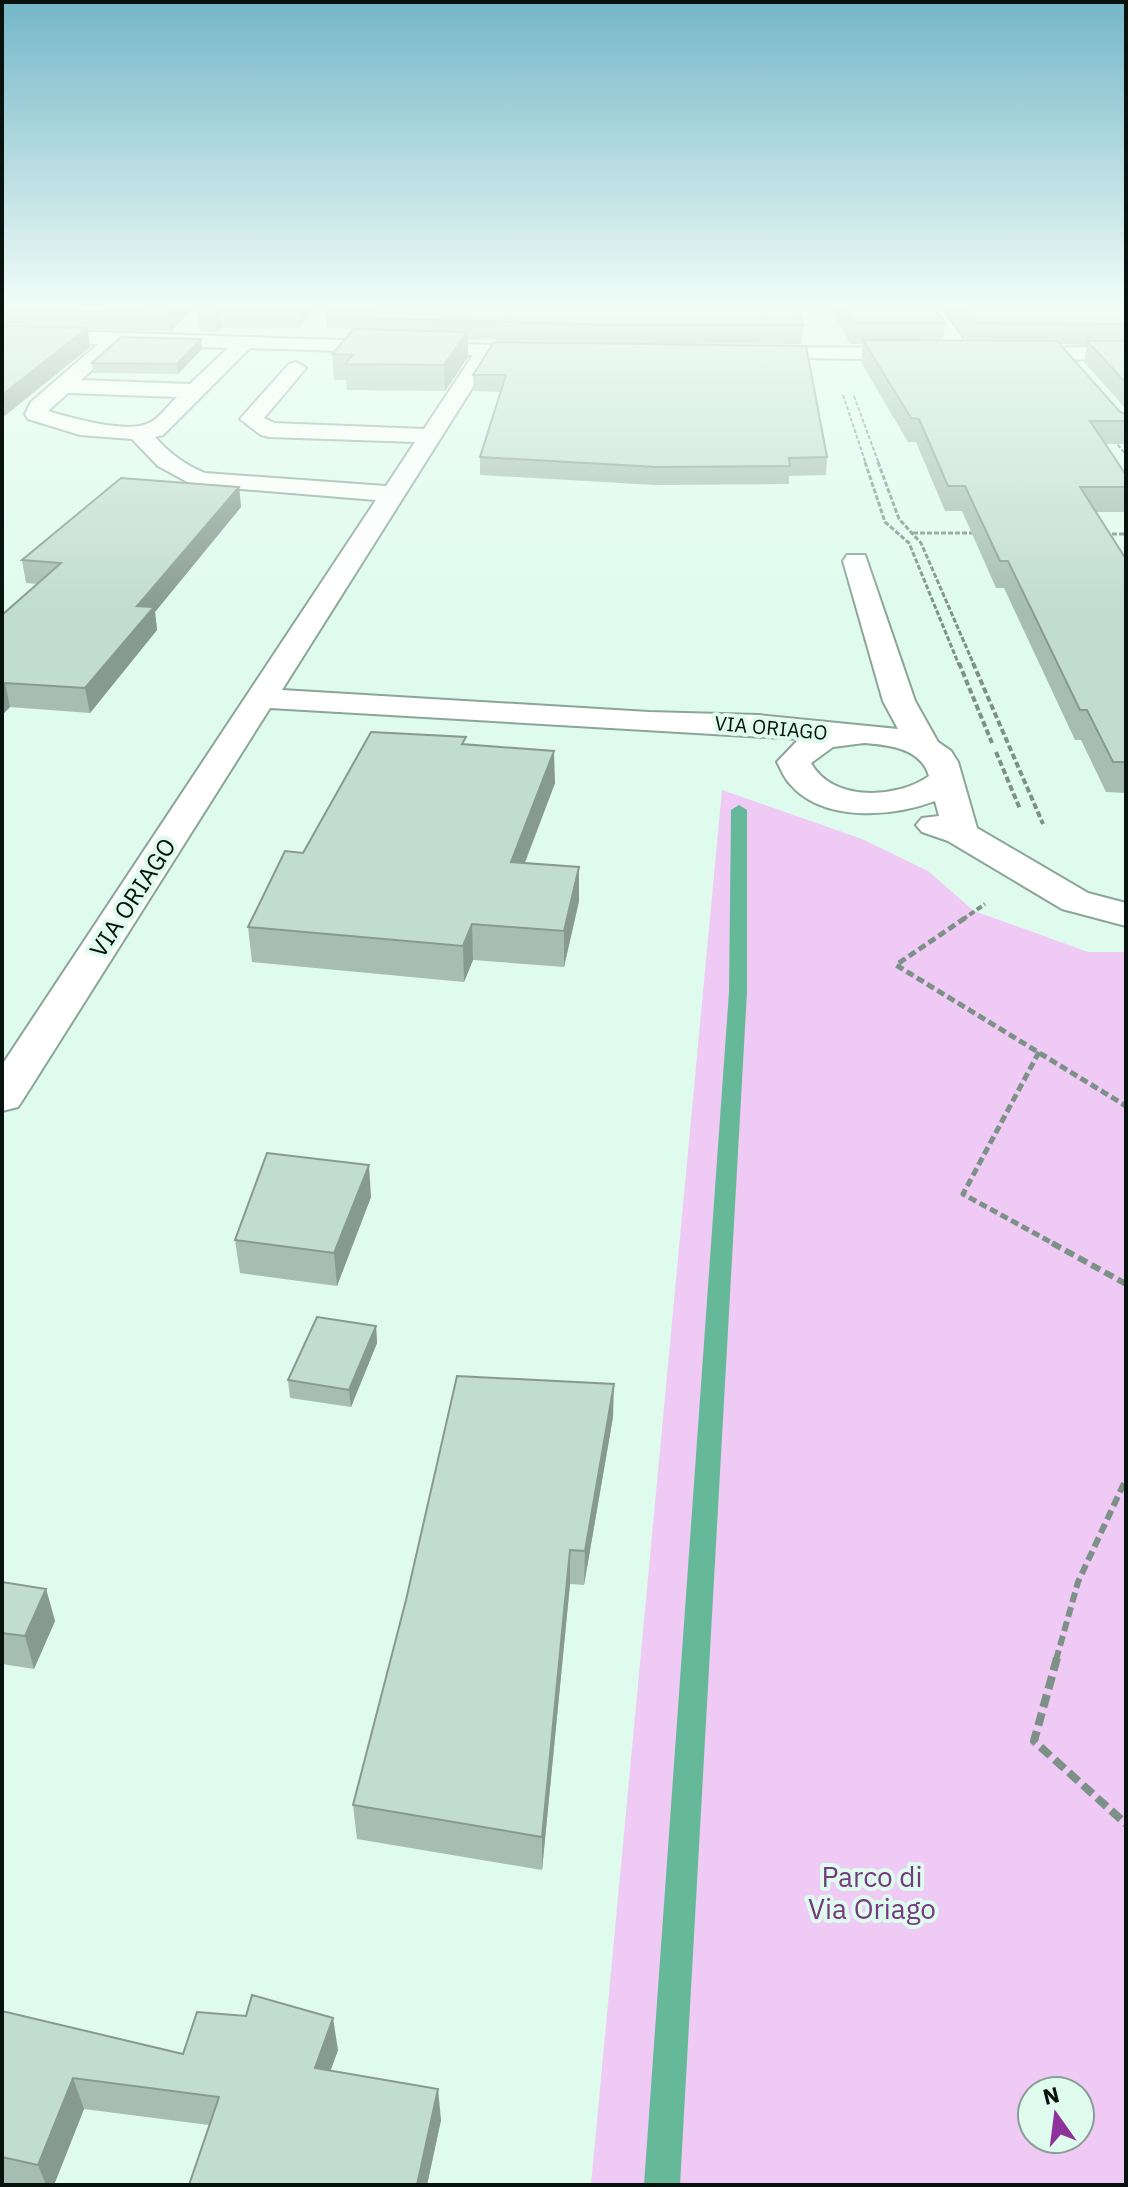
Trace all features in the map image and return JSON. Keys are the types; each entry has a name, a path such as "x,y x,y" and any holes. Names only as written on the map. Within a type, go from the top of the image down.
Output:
{"street":[{"path":"40,408 35,413 60,424 139,432 161,426 179,408"},
{"path":"89,428 112,408"},
{"path":"261,408 251,419 269,430 431,436"},
{"name":"VIA ORIAGO","path":"2,1098 449,408"},
{"path":"139,432 153,450 190,476 202,480 392,494"},
{"path":"856,561 899,701 925,748 939,758 946,769 945,780 961,833"},
{"name":"VIA ORIAGO","path":"263,698 649,722 758,725 846,735 886,736 925,748"},
{"path":"886,736 899,701"},
{"name":"VIA ORIAGO","path":"649,722 748,743 825,793 868,802 961,833 1075,901 1126,915"},
{"name":"VIA ORIAGO","path":"797,774 794,762 799,752 811,743 846,735"},
{"name":"VIA ORIAGO","path":"868,802 898,802 920,797 936,790 945,780"}],"path":[{"path":"847,408 885,522 909,543 1021,812"},
{"path":"858,408 899,519 921,543 1048,835"},
{"path":"1107,431 1126,455"},
{"path":"912,533 988,533"},
{"path":"1095,534 1126,534"},
{"path":"974,911 896,965 1126,1106"},
{"path":"1039,1052 963,1194 1126,1284"},
{"path":"1126,1479 1078,1582 1034,1741 1126,1824"}],"green space":[{"name":"Parco di Via Oriago","path":"722,790 862,839 928,871 974,911 1088,952 1126,952 1126,2185 591,2185"}],"building":[{"path":"496,408 818,408 827,457 789,458 790,466 656,467 480,457"},
{"path":"905,408 1117,408 1126,414 1126,421 1090,421 1126,475 1126,487 1080,487 1126,559 1126,762 1113,762 1087,710 1080,710 1008,561 1000,561 965,486 948,486 919,419 911,418"},
{"path":"121,478 239,487 137,606 154,607 85,688 5,683 2,686 2,615 61,563 22,560"},
{"path":"371,732 466,737 462,744 554,751 511,862 579,867 564,931 472,924 463,946 248,927 285,851 303,853"},
{"path":"267,1153 369,1165 334,1253 235,1240"},
{"path":"317,1317 376,1326 349,1390 288,1380"},
{"path":"457,1376 614,1384 585,1551 570,1550 542,1837 353,1805 406,1600"},
{"path":"2,1582 46,1589 25,1636 2,1633"},
{"path":"252,1995 333,2018 315,2068 438,2089 417,2185 189,2185 219,2097 73,2078 38,2165 2,2157 2,2011 183,2054 197,2012 246,2016"}],"waterway":[{"path":"662,2185 738,992 739,810"}]}
